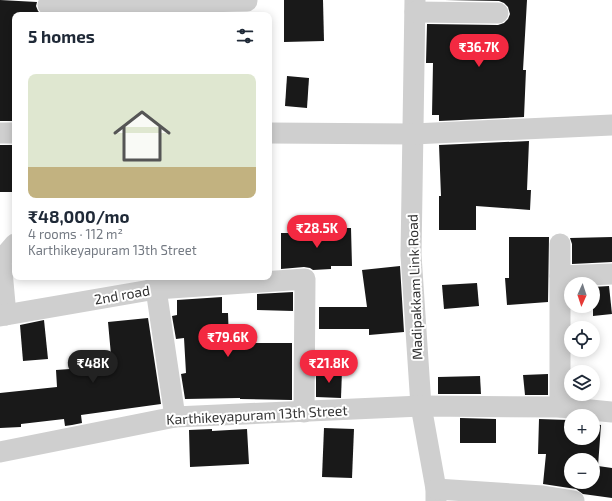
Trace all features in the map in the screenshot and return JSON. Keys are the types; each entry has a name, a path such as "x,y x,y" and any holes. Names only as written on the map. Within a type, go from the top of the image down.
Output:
{"street":[{"path":"48,7 247,5"},
{"path":"415,6 498,14"},
{"name":"Madipakkam Link Road","path":"415,6 410,255 421,406 436,495"},
{"path":"272,133 413,134 612,125"},
{"path":"0,132 12,133"},
{"path":"560,244 560,407"},
{"path":"3,316 0,260 12,247"},
{"path":"560,276 612,274"},
{"name":"2nd road","path":"272,280 305,279 304,412"},
{"name":"2nd road","path":"3,316 156,283 268,280"},
{"path":"156,283 175,417"},
{"name":"Karthikeyapuram 13th Street","path":"0,452 175,417 421,406 560,407 612,412"},
{"path":"436,495 543,496 574,501"}],"building":[{"path":"0,0 37,2 36,6 39,12 12,12 12,121 0,121"},
{"path":"284,0 323,0 324,41 284,42"},
{"path":"445,0 527,0 523,70 526,70 524,117 439,121 439,115 432,115 433,63 426,63 427,24 498,25 504,23 510,14 508,7 499,1"},
{"path":"287,76 309,78 307,108 285,106"},
{"path":"529,141 527,190 531,190 530,210 476,206 476,230 439,230 439,196 441,196 439,145"},
{"path":"0,145 12,145 12,192 0,192"},
{"path":"351,228 352,266 331,266 331,269 313,270 304,267 281,269 281,233 305,233 305,230"},
{"path":"509,237 549,237 548,302 507,305 505,278 509,278"},
{"path":"612,237 612,262 572,264 572,244 570,238"},
{"path":"400,266 404,332 369,335 369,329 319,329 319,307 367,307 362,270"},
{"path":"477,283 479,306 444,309 442,285"},
{"path":"609,286 612,314 593,316 593,313 600,313 600,287"},
{"path":"293,292 293,311 257,310 257,294"},
{"path":"222,297 222,313 228,313 229,342 292,343 292,400 240,398 185,399 181,374 186,373 184,338 176,339 172,316 177,315 177,300"},
{"path":"148,318 161,404 81,415 82,423 72,425 65,426 64,419 21,424 21,427 0,428 0,393 57,387 56,370 112,366 108,322"},
{"path":"44,320 48,359 23,361 20,325"},
{"path":"316,370 342,371 341,398 316,397"},
{"path":"548,374 548,395 525,395 523,375"},
{"path":"480,376 481,394 438,394 438,377"},
{"path":"460,418 496,419 496,443 460,443"},
{"path":"539,419 564,420 564,445 600,445 599,453 564,453 564,487 543,484 546,454 538,454"},
{"path":"324,428 354,429 352,478 322,477"},
{"path":"212,429 212,431 247,429 249,464 190,467 189,430"},
{"path":"600,466 612,468 612,498 583,494 576,489 600,489"}]}
